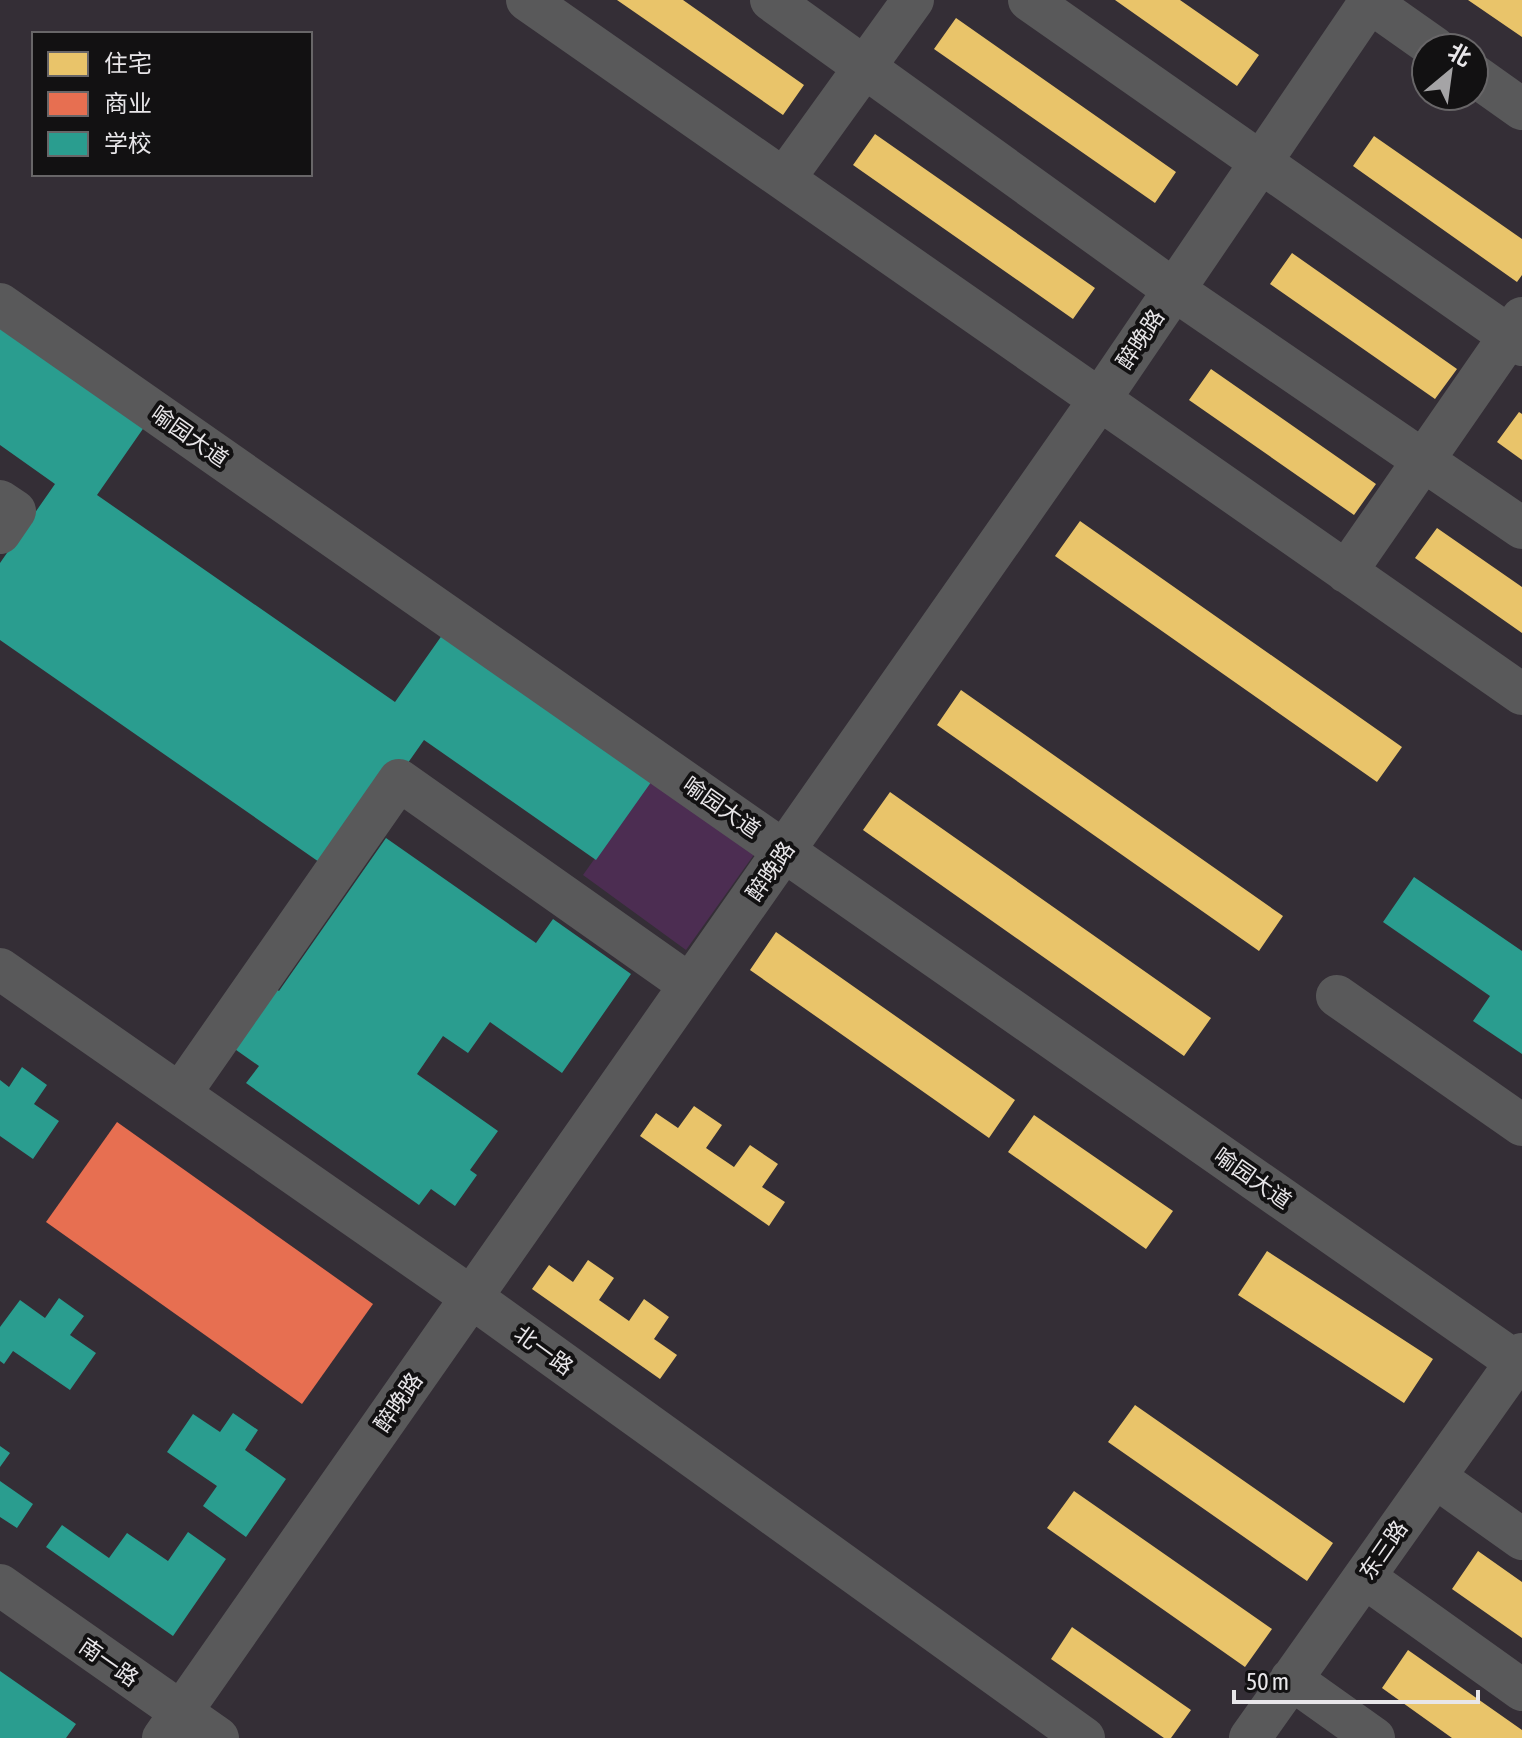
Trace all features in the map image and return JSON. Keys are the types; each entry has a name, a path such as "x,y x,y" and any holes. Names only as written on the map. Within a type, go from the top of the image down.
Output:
{"street":[{"path":"527,0 1522,694"},
{"path":"771,0 1174,290 1522,528"},
{"path":"784,179 913,0"},
{"path":"1029,0 1260,163 1518,333 1346,572"},
{"path":"1369,1 1413,32"},
{"name":"醉晚路","path":"172,1725 1100,399 1369,1"},
{"path":"1490,86 1522,109"},
{"name":"喻园大道","path":"0,304 1520,1360"},
{"path":"0,501 15,511 0,533"},
{"path":"180,1094 399,780 690,985"},
{"name":"北一路","path":"0,969 471,1297 1084,1738"},
{"path":"1337,996 1522,1125"},
{"name":"东三路","path":"1250,1738 1520,1360"},
{"path":"1435,1477 1522,1539"},
{"path":"1364,1577 1522,1690"},
{"name":"南一路","path":"0,1585 172,1725 218,1738"},
{"path":"1291,1679 1374,1738"}],"shaded area":[{"path":"0,0 1522,0 1522,1738 0,1738"},
{"path":"652,778 758,849 686,950 583,875"}],"building: 住宅":[{"path":"617,0 683,0 804,85 783,115"},
{"path":"1115,0 1180,0 1259,55 1237,86"},
{"path":"1468,0 1522,0 1522,37"},
{"path":"956,18 1176,172 1155,203 934,49"},
{"path":"875,134 1095,288 1073,319 853,165"},
{"path":"1374,136 1522,239 1522,275 1517,282 1353,166"},
{"path":"1292,253 1457,369 1435,399 1270,284"},
{"path":"1211,369 1376,484 1354,515 1189,400"},
{"path":"1519,412 1522,414 1522,460 1497,442"},
{"path":"1080,521 1402,747 1377,782 1055,556"},
{"path":"1437,528 1522,587 1522,633 1415,558"},
{"path":"961,690 1283,916 1259,951 937,725"},
{"path":"890,792 1211,1018 1184,1056 863,830"},
{"path":"776,932 1015,1100 989,1138 750,970"},
{"path":"694,1106 722,1125 706,1148 734,1167 750,1145 778,1164 762,1187 785,1202 769,1226 640,1136 656,1113 678,1128"},
{"path":"1034,1115 1173,1211 1146,1249 1008,1152"},
{"path":"1267,1251 1433,1359 1404,1403 1238,1295"},
{"path":"588,1260 614,1278 599,1300 629,1321 644,1299 669,1317 654,1339 677,1355 660,1379 532,1289 549,1265 573,1282"},
{"path":"1135,1405 1333,1543 1307,1581 1108,1442"},
{"path":"1074,1491 1272,1629 1245,1667 1047,1528"},
{"path":"1478,1551 1522,1582 1522,1638 1452,1589"},
{"path":"1072,1627 1191,1710 1171,1738 1164,1738 1051,1659"},
{"path":"1408,1650 1522,1730 1522,1738 1452,1738 1382,1688"}],"building: 商业":[{"path":"117,1122 373,1304 302,1404 46,1222"}],"building: 学校":[{"path":"0,321 147,423 97,495 395,702 445,631 654,778 596,860 424,740 332,871 0,640 0,563 55,484 0,445"},
{"path":"386,838 536,943 553,919 631,974 562,1073 490,1022 468,1053 443,1036 417,1074 498,1131 470,1170 477,1175 455,1206 431,1189 419,1205 246,1083 259,1066 222,1040 263,980 279,991"},
{"path":"1414,877 1522,951 1522,1054 1473,1021 1490,996 1383,922"},
{"path":"22,1067 47,1085 34,1104 59,1121 33,1159 0,1136 0,1080 9,1087"},
{"path":"59,1298 84,1316 70,1335 96,1353 70,1390 13,1351 4,1364 0,1361 0,1327 20,1300 45,1318"},
{"path":"233,1413 258,1430 245,1450 286,1479 246,1537 203,1506 217,1486 167,1452 193,1414 220,1432"},
{"path":"0,1446 10,1453 0,1467"},
{"path":"0,1481 33,1504 17,1528 0,1517"},
{"path":"62,1525 109,1558 127,1533 168,1561 188,1532 226,1559 173,1636 46,1547"},
{"path":"0,1671 76,1724 66,1738 0,1738"}]}
